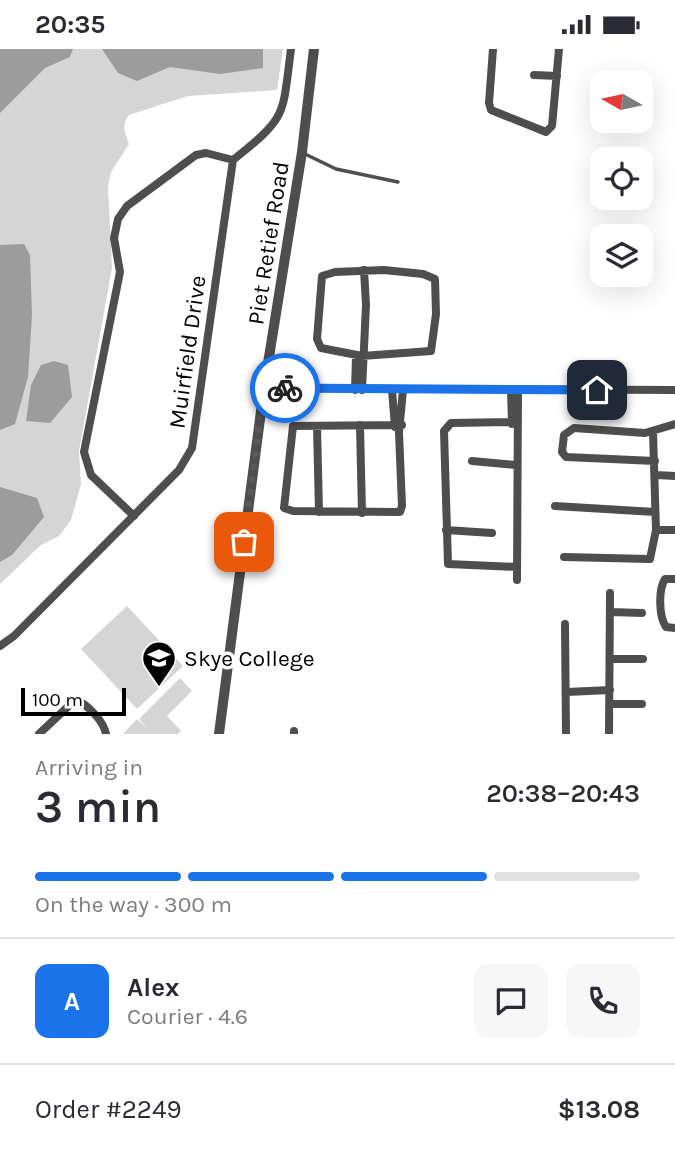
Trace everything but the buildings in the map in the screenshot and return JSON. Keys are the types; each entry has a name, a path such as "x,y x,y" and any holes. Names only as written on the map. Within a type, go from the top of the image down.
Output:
{"street":[{"name":"Piet Retief Road","path":"219,734 264,388 302,152 314,49"},
{"path":"493,49 489,103 498,114 543,132 550,131 559,49"},
{"path":"134,516 91,475 84,452 120,272 114,238 115,226 127,206 197,155 206,153 233,160 278,121 286,90 290,54"},
{"path":"534,75 557,76"},
{"name":"Muirfield Drive","path":"0,646 14,636 179,470 194,442 233,160"},
{"path":"358,390 366,305 365,270"},
{"path":"397,270 430,275 435,279 437,302 430,353 360,354 321,348 317,339 319,282 326,273 397,270"},
{"path":"264,388 675,390"},
{"path":"392,390 398,427 402,509 397,513 319,512 290,511 284,505 291,429 360,425 398,427"},
{"path":"398,427 403,390"},
{"path":"515,390 517,580"},
{"path":"514,424 447,424 444,431 446,557 450,566 517,568"},
{"path":"655,461 568,457 562,452 564,435 571,429 653,432 664,425 675,424"},
{"path":"360,425 362,513"},
{"path":"317,426 319,512"},
{"path":"564,557 649,560 656,530 653,432"},
{"path":"472,461 516,465"},
{"path":"656,475 675,476"},
{"path":"555,506 655,512"},
{"path":"446,530 492,533"},
{"path":"656,530 675,530"},
{"path":"675,579 665,579 661,587 662,622 666,627 675,628"},
{"path":"609,734 610,593"},
{"path":"610,612 642,613"},
{"path":"565,624 566,734"},
{"path":"610,659 643,659"},
{"path":"566,692 610,690"},
{"path":"39,734 75,700 82,702 102,723 106,734"},
{"path":"610,704 642,704"}],"lane":[{"path":"302,152 329,166 398,182"}],"shaded area":[{"path":"0,49 283,49 277,90 188,96 129,115 125,122 124,129 129,144 111,172 108,186 112,268 79,451 81,484 71,520 59,536 41,545 0,584"},
{"path":"0,49 73,49 70,57 45,68 0,113"},
{"path":"102,49 263,49 263,68 220,74 170,67 137,81 118,73"},
{"path":"24,244 30,255 32,315 28,377 15,424 0,430 0,245"},
{"path":"54,361 68,365 72,397 50,423 26,421 31,385 41,365"},
{"path":"0,487 37,498 44,517 12,555 0,562"},
{"path":"127,606 183,666 137,709 81,649"},
{"path":"180,678 192,691 167,716 181,731 178,734 123,734 137,719 147,728 139,719"}],"way so far":[{"path":"244,542 264,388 285,388"}],"place":[{"name":"Skye College","path":"159,688"}],"route":[{"path":"285,388 597,390"}]}
